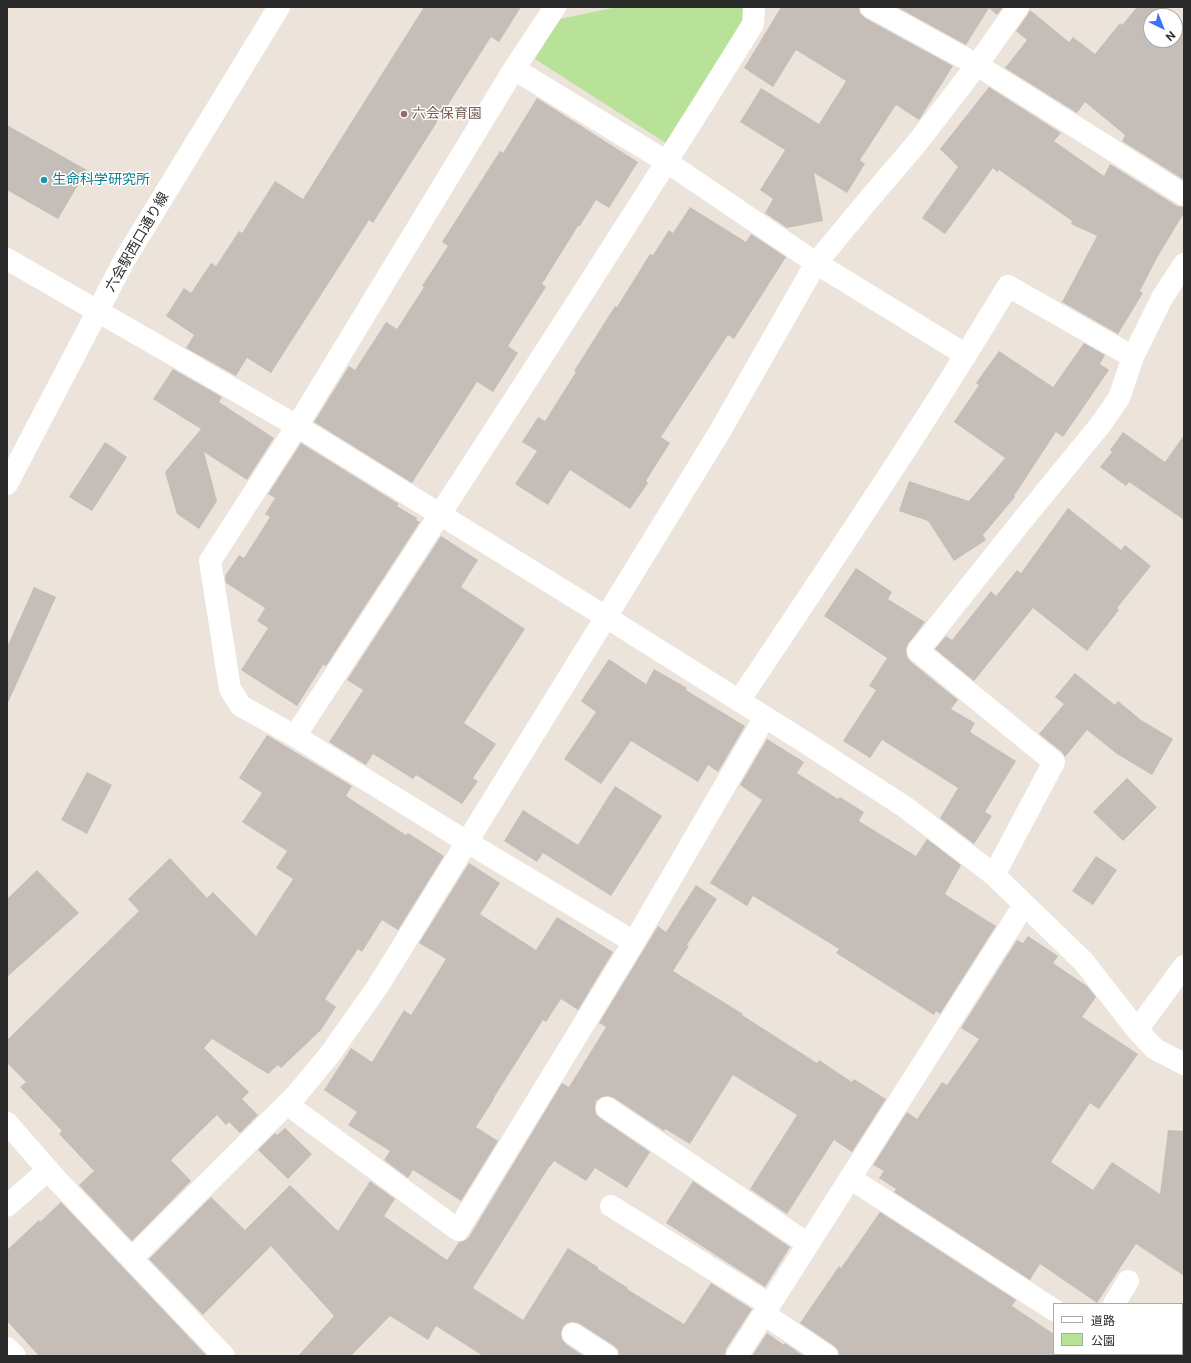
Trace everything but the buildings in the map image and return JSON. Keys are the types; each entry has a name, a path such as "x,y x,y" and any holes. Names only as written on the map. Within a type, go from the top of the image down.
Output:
{"street":[{"name":"六会駅西口通り線","path":"7,484 125,258 279,7"},
{"path":"556,7 514,69 297,426 210,561 230,690 241,706 295,736 467,842 634,942"},
{"path":"295,736 441,515 667,162 752,24 754,7"},
{"path":"871,7 977,65 1184,195"},
{"path":"132,1258 298,1094 330,1054 378,986 606,617 719,433 816,263 918,143 977,65 1018,7"},
{"path":"514,69 667,162 816,263 966,355"},
{"path":"7,259 297,426 606,617 905,807 994,875 1084,962 1137,1030 1155,1049 1184,1064"},
{"path":"994,875 1054,762 918,650 1101,424 1119,398 1134,357 1162,298 1184,264"},
{"path":"740,701 901,459 1008,286 1134,357"},
{"path":"287,1104 458,1230 634,942 765,718"},
{"path":"737,1356 1024,905"},
{"path":"1137,1030 1184,966"},
{"path":"607,1108 808,1244"},
{"path":"7,1123 48,1170 224,1356"},
{"path":"7,1206 48,1170"},
{"path":"850,1178 1053,1309"},
{"path":"611,1206 767,1310 827,1356"},
{"path":"1115,1303 1128,1281"},
{"path":"573,1334 607,1356"},
{"path":"7,1348 15,1356"}],"green space":[{"path":"617,7 748,7 742,23 669,145 535,59 560,19"}],"place":[{"name":"六会保育園","path":"404,114"},
{"name":"生命科学研究所","path":"44,180"}]}
